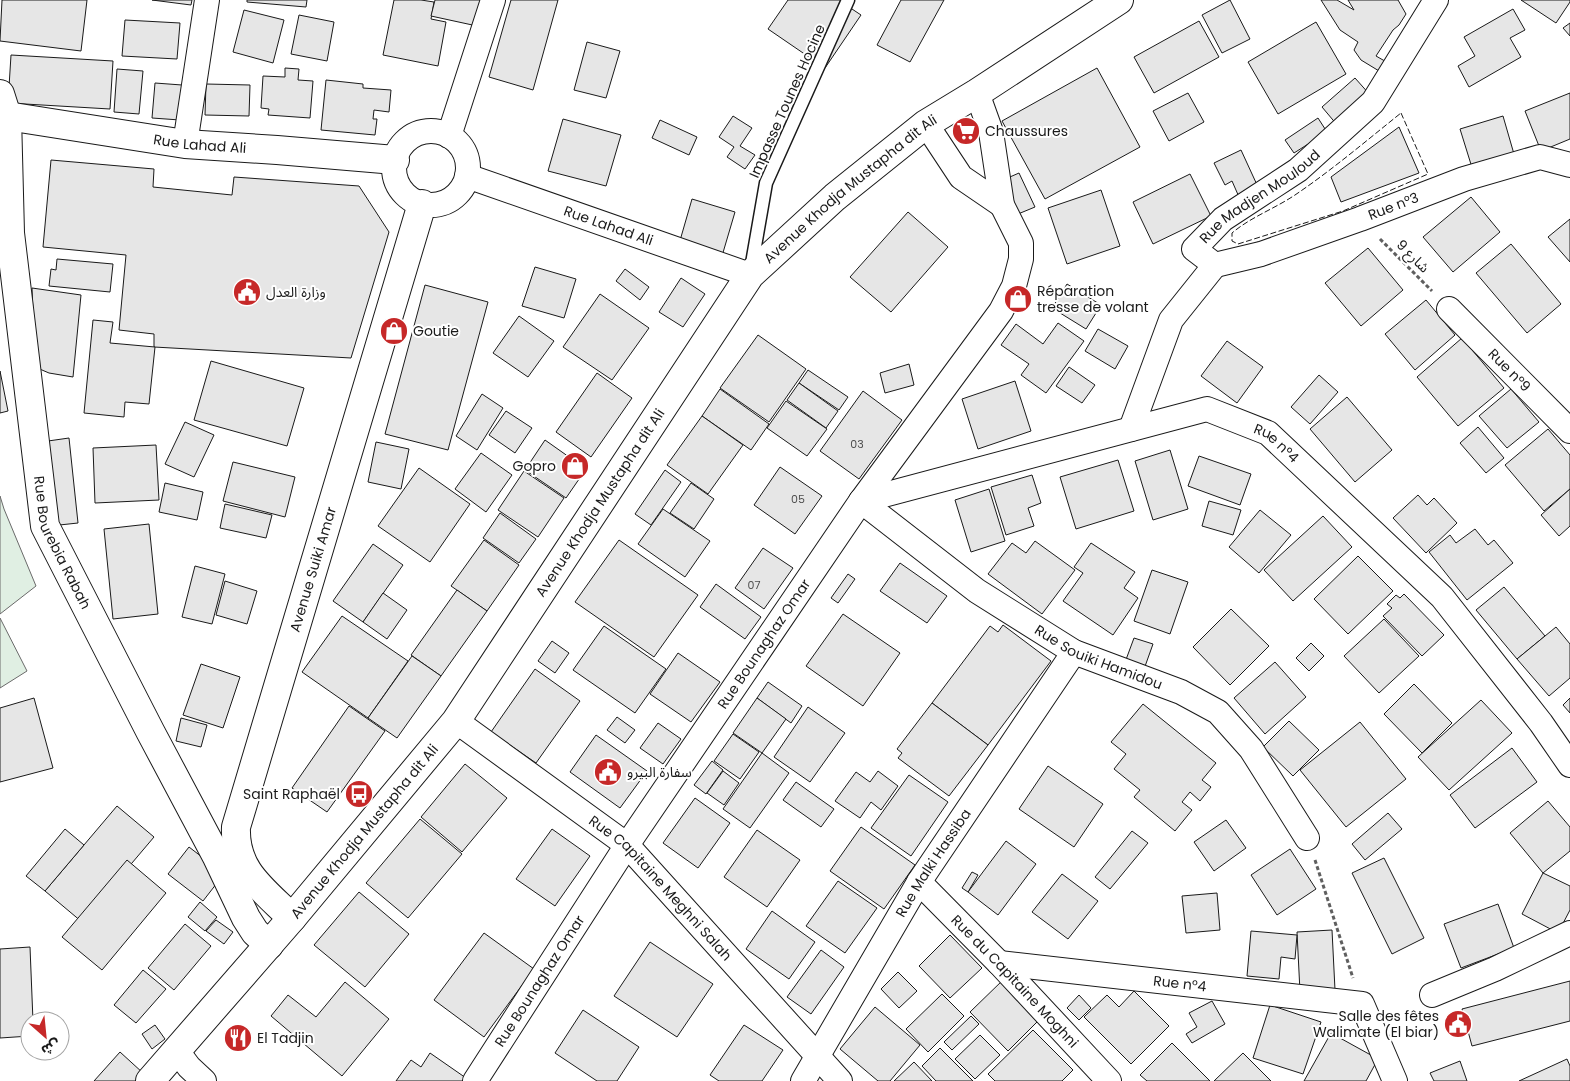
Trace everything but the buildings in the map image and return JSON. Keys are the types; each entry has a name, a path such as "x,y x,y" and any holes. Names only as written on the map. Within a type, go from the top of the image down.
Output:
{"street":[{"path":"185,144 207,0"},
{"path":"449,136 493,0"},
{"name":"Avenue Khodja Mustapha dit Ali","path":"150,1081 269,946 456,721 750,275 834,198 926,124 976,94 1086,11 1119,0"},
{"name":"Rue Madjen Mouloud","path":"1131,428 1171,320 1216,265 1194,249 1223,219 1298,170 1373,102 1436,0"},
{"path":"976,94 991,132 1002,205"},
{"name":"Rue Lahad Ali","path":"2,108 185,144 395,160"},
{"name":"Rue Bourebia Rabah","path":"2,108 5,232 45,526 150,731 227,855 250,926 269,946"},
{"path":"926,124 961,177 1002,205"},
{"path":"438,132 449,136 458,143 465,154 468,165 463,187 455,197 445,203 434,205 422,204 411,200 403,193 397,183 394,172 395,160 399,150 406,141 416,135 438,132"},
{"name":"Rue n°3","path":"1216,265 1261,254 1464,179 1540,157 1570,165"},
{"name":"Rue Lahad Ali","path":"467,176 750,275"},
{"name":"Avenue Suiki Amar","path":"292,918 254,880 244,867 227,855 422,204"},
{"name":"Rue Bounaghaz Omar","path":"475,1081 627,846 860,501 1001,311 1014,286 1021,259 1020,242 1002,205"},
{"name":"Rue n°9","path":"1449,309 1570,432"},
{"name":"Rue n°4","path":"860,501 1207,409 1268,433 1442,597 1541,723 1570,765"},
{"name":"Rue Souiki Hamidou","path":"860,501 976,591 1074,652 1181,692 1218,712 1251,748 1307,838"},
{"name":"Rue Malki Hassiba","path":"803,1081 919,882 1074,652"},
{"name":"Rue Capitaine Meghni Salah","path":"456,721 627,846 840,1081"},
{"name":"Rue du Capitaine Moghni","path":"919,882 999,963 1109,1081"},
{"path":"1432,996 1495,969 1570,933"},
{"name":"Rue n°4","path":"999,963 1362,1004"},
{"path":"1362,1004 1395,1081"},
{"path":"177,1051 189,1067 204,1081"}],"lane":[{"name":"Impasse Tounes Hocine","path":"750,275 766,183 848,0"}],"path":[{"name":"شارع 9","path":"1360,219 1449,309"},
{"path":"1307,838 1362,1004"}],"green space":[{"path":"0,496 36,586 0,614"},
{"path":"0,618 27,671 0,688"}],"fence":[{"path":"1401,113 1428,174 1343,211 1238,244 1232,241 1232,233 1239,227 1287,200 1309,185 1401,113"}],"place":[{"name":"Chaussures","path":"966,131"},
{"name":"وزارة العدل","path":"247,292"},
{"name":"Réparation tresse de volant","path":"1018,299"},
{"name":"Goutie","path":"394,331"},
{"name":"Gopro","path":"575,466"},
{"name":"سفارة البيرو","path":"608,772"},
{"name":"Saint Raphaël","path":"359,794"},
{"name":"Salle des fêtes Walimate (El biar)","path":"1458,1024"},
{"name":"El Tadjin","path":"238,1038"}]}
